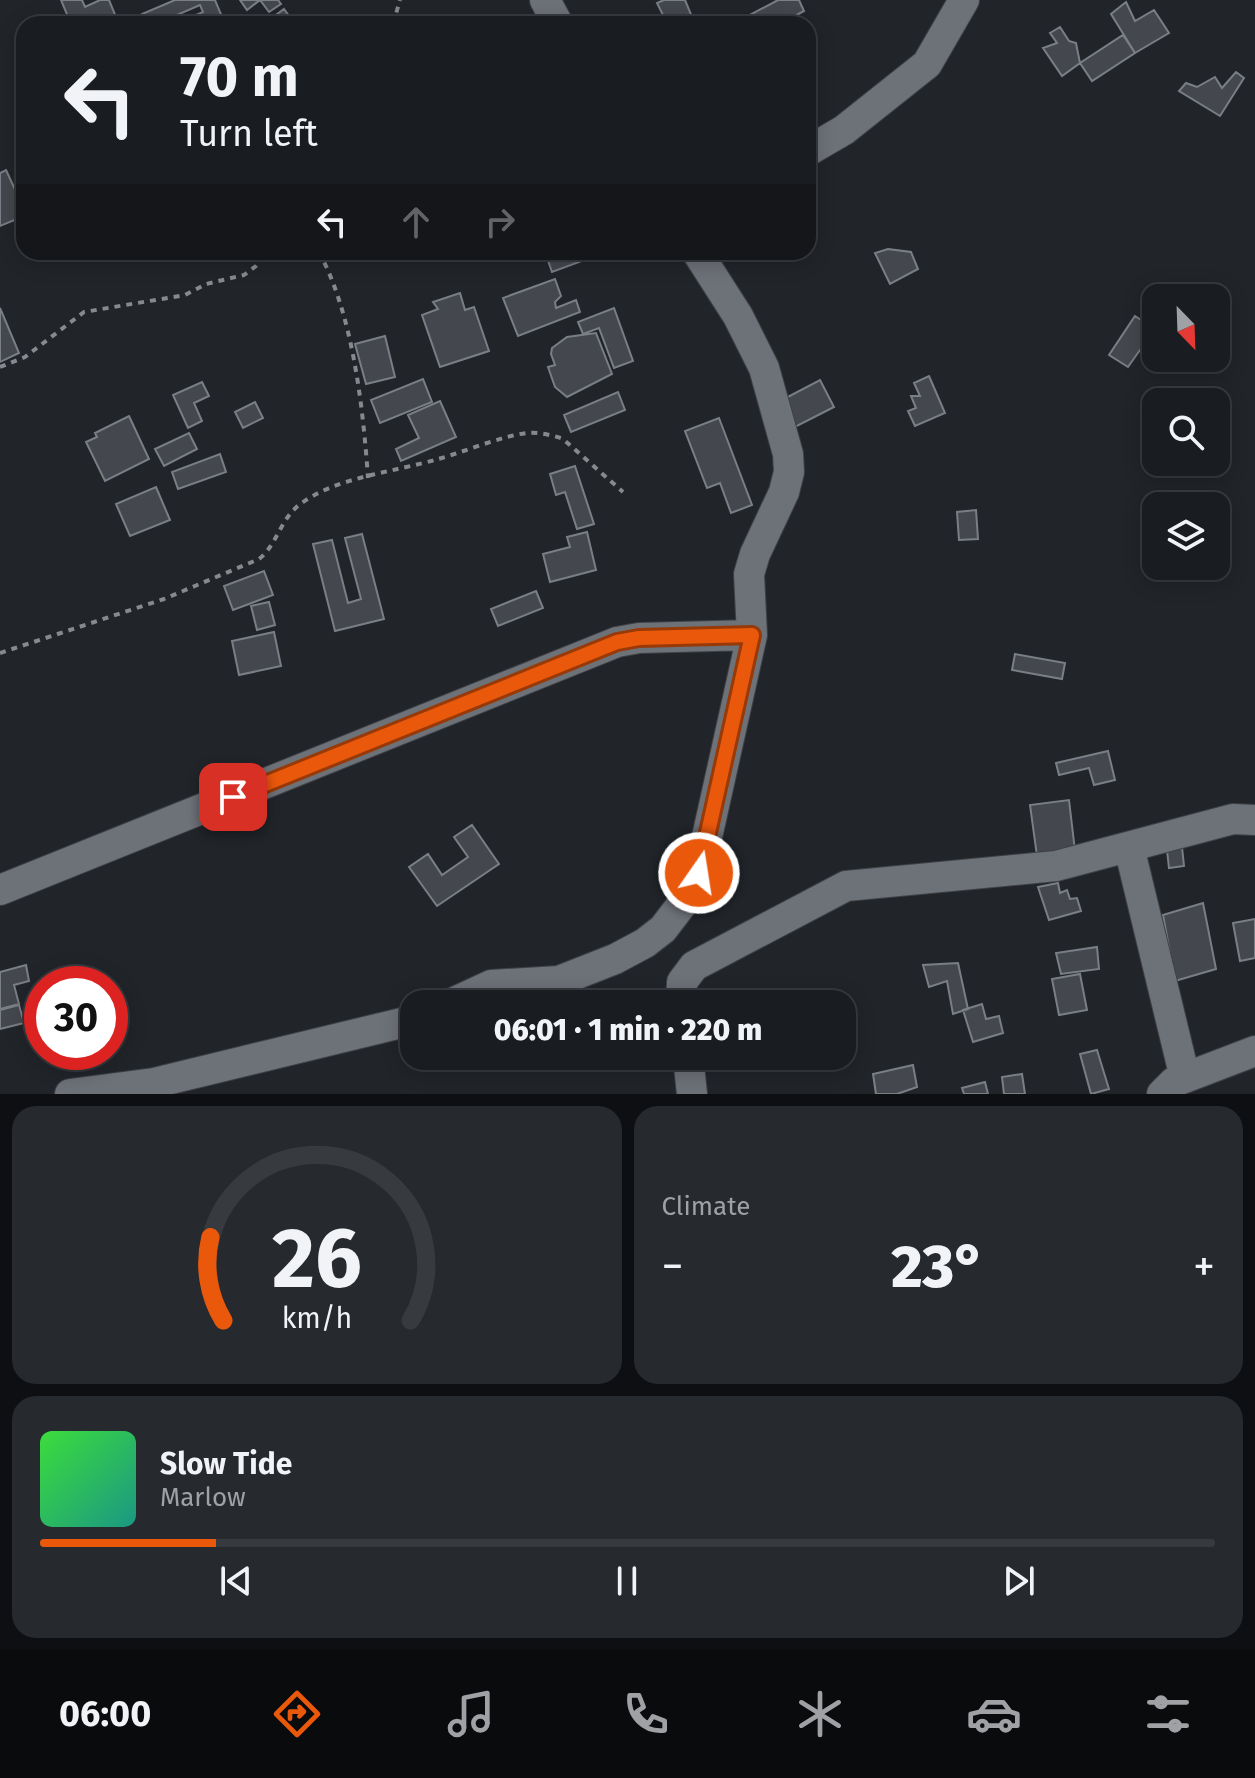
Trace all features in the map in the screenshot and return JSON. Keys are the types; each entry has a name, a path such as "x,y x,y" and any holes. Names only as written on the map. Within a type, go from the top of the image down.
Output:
{"street":[{"path":"816,146 844,130 921,69 935,53 964,0"},
{"path":"480,990 491,985 559,981 615,959 645,943 663,929 689,895 699,873 752,635 749,574 784,492 789,472 788,454 764,368 702,260"},
{"path":"0,890 617,642 639,638 752,635"},
{"path":"682,990 682,982 694,966 846,886 1056,866 1159,836 1233,819 1255,820"},
{"path":"1129,847 1174,1086 1255,1051"},
{"path":"70,1094 154,1083 400,1023"},
{"path":"689,1070 692,1094"}],"path":[{"path":"0,367 25,357 90,309 185,295 211,283 244,275 261,260"},
{"path":"322,260 343,315 363,402 368,478"},
{"path":"0,653 164,599 259,559 268,551 286,518 323,490 400,471 527,433 563,439 623,492"}],"building":[{"path":"61,0 82,0 85,7 100,0 109,0 116,16 68,16"},
{"path":"175,0 215,0 222,16 194,16 203,12 200,5 174,16 142,14"},
{"path":"240,0 260,0 247,10"},
{"path":"260,0 278,0 281,4 269,12"},
{"path":"685,0 692,16 664,16 657,3"},
{"path":"778,0 799,0 804,11 795,16 748,16"},
{"path":"1126,2 1135,21 1154,10 1169,33 1135,53 1111,14"},
{"path":"284,9 289,16 275,16"},
{"path":"1060,27 1069,41 1076,43 1080,63 1062,76 1043,48 1057,43 1050,33"},
{"path":"1123,35 1135,53 1092,81 1080,63"},
{"path":"1236,72 1244,78 1220,116 1179,91 1186,83 1197,87 1215,77 1222,88"},
{"path":"6,170 16,192 16,219 0,226 0,173"},
{"path":"888,249 911,252 918,269 890,284 875,253"},
{"path":"548,260 584,260 552,272"},
{"path":"555,279 561,296 555,302 556,308 576,300 580,312 518,336 503,298"},
{"path":"460,293 465,310 474,307 489,351 440,367 422,315 438,309 433,302"},
{"path":"0,308 19,353 0,362"},
{"path":"614,308 633,361 614,368 599,328 583,334 578,322"},
{"path":"1135,316 1142,321 1142,351 1128,367 1109,355"},
{"path":"596,333 612,374 567,397 555,387 548,367 555,365 552,348 567,337"},
{"path":"385,336 395,377 366,384 355,344"},
{"path":"929,376 945,413 915,426 908,411 916,408 911,396 920,396 914,383"},
{"path":"423,379 432,402 380,423 371,400"},
{"path":"820,380 834,407 793,428 780,401"},
{"path":"202,382 209,396 194,403 202,421 188,428 173,395"},
{"path":"618,392 625,410 571,432 564,415"},
{"path":"440,401 456,437 401,461 396,449 419,438 408,415"},
{"path":"255,402 263,418 243,428 235,412"},
{"path":"129,416 149,459 105,481 86,442 97,437 95,433"},
{"path":"719,418 752,505 731,513 720,483 707,488 685,431"},
{"path":"189,433 197,449 164,466 155,449"},
{"path":"220,454 226,472 178,489 172,472"},
{"path":"575,466 594,524 577,529 565,492 556,495 550,474"},
{"path":"156,487 170,520 130,536 116,504"},
{"path":"976,510 978,539 959,540 957,512"},
{"path":"587,532 596,570 550,582 543,554 570,547 567,537"},
{"path":"362,534 384,619 335,631 313,544 332,540 348,603 361,599 345,538"},
{"path":"264,571 273,595 233,610 224,586"},
{"path":"536,591 543,608 498,626 491,609"},
{"path":"269,602 275,625 257,630 251,606"},
{"path":"274,632 281,666 239,675 232,641"},
{"path":"1015,654 1065,663 1062,679 1012,670"},
{"path":"1108,751 1115,780 1094,785 1089,768 1059,775 1056,763"},
{"path":"1069,800 1075,851 1037,856 1030,805"},
{"path":"472,825 499,864 437,906 409,867 428,854 442,875 468,857 454,837"},
{"path":"1182,847 1184,866 1169,868 1167,850"},
{"path":"1058,883 1060,893 1067,890 1070,899 1077,898 1081,911 1049,920 1038,887"},
{"path":"1203,903 1216,969 1175,981 1163,915"},
{"path":"1255,919 1255,958 1240,961 1233,923"},
{"path":"1097,947 1099,969 1061,974 1056,953"},
{"path":"958,963 968,1009 953,1014 947,981 929,987 923,965"},
{"path":"26,965 24,982 14,985 19,1004 0,1009 0,972"},
{"path":"1080,974 1087,1010 1059,1015 1052,979"},
{"path":"982,1004 986,1019 999,1016 1003,1033 973,1042 963,1010"},
{"path":"19,1005 24,1023 0,1029 0,1010"},
{"path":"1097,1050 1109,1089 1091,1094 1080,1054"},
{"path":"913,1065 917,1087 897,1094 876,1094 873,1074"},
{"path":"1022,1074 1025,1094 1004,1094 1002,1077"},
{"path":"985,1082 988,1094 964,1094 962,1088"}],"route":[{"path":"233,797 617,642 639,638 752,635 699,873"}]}
